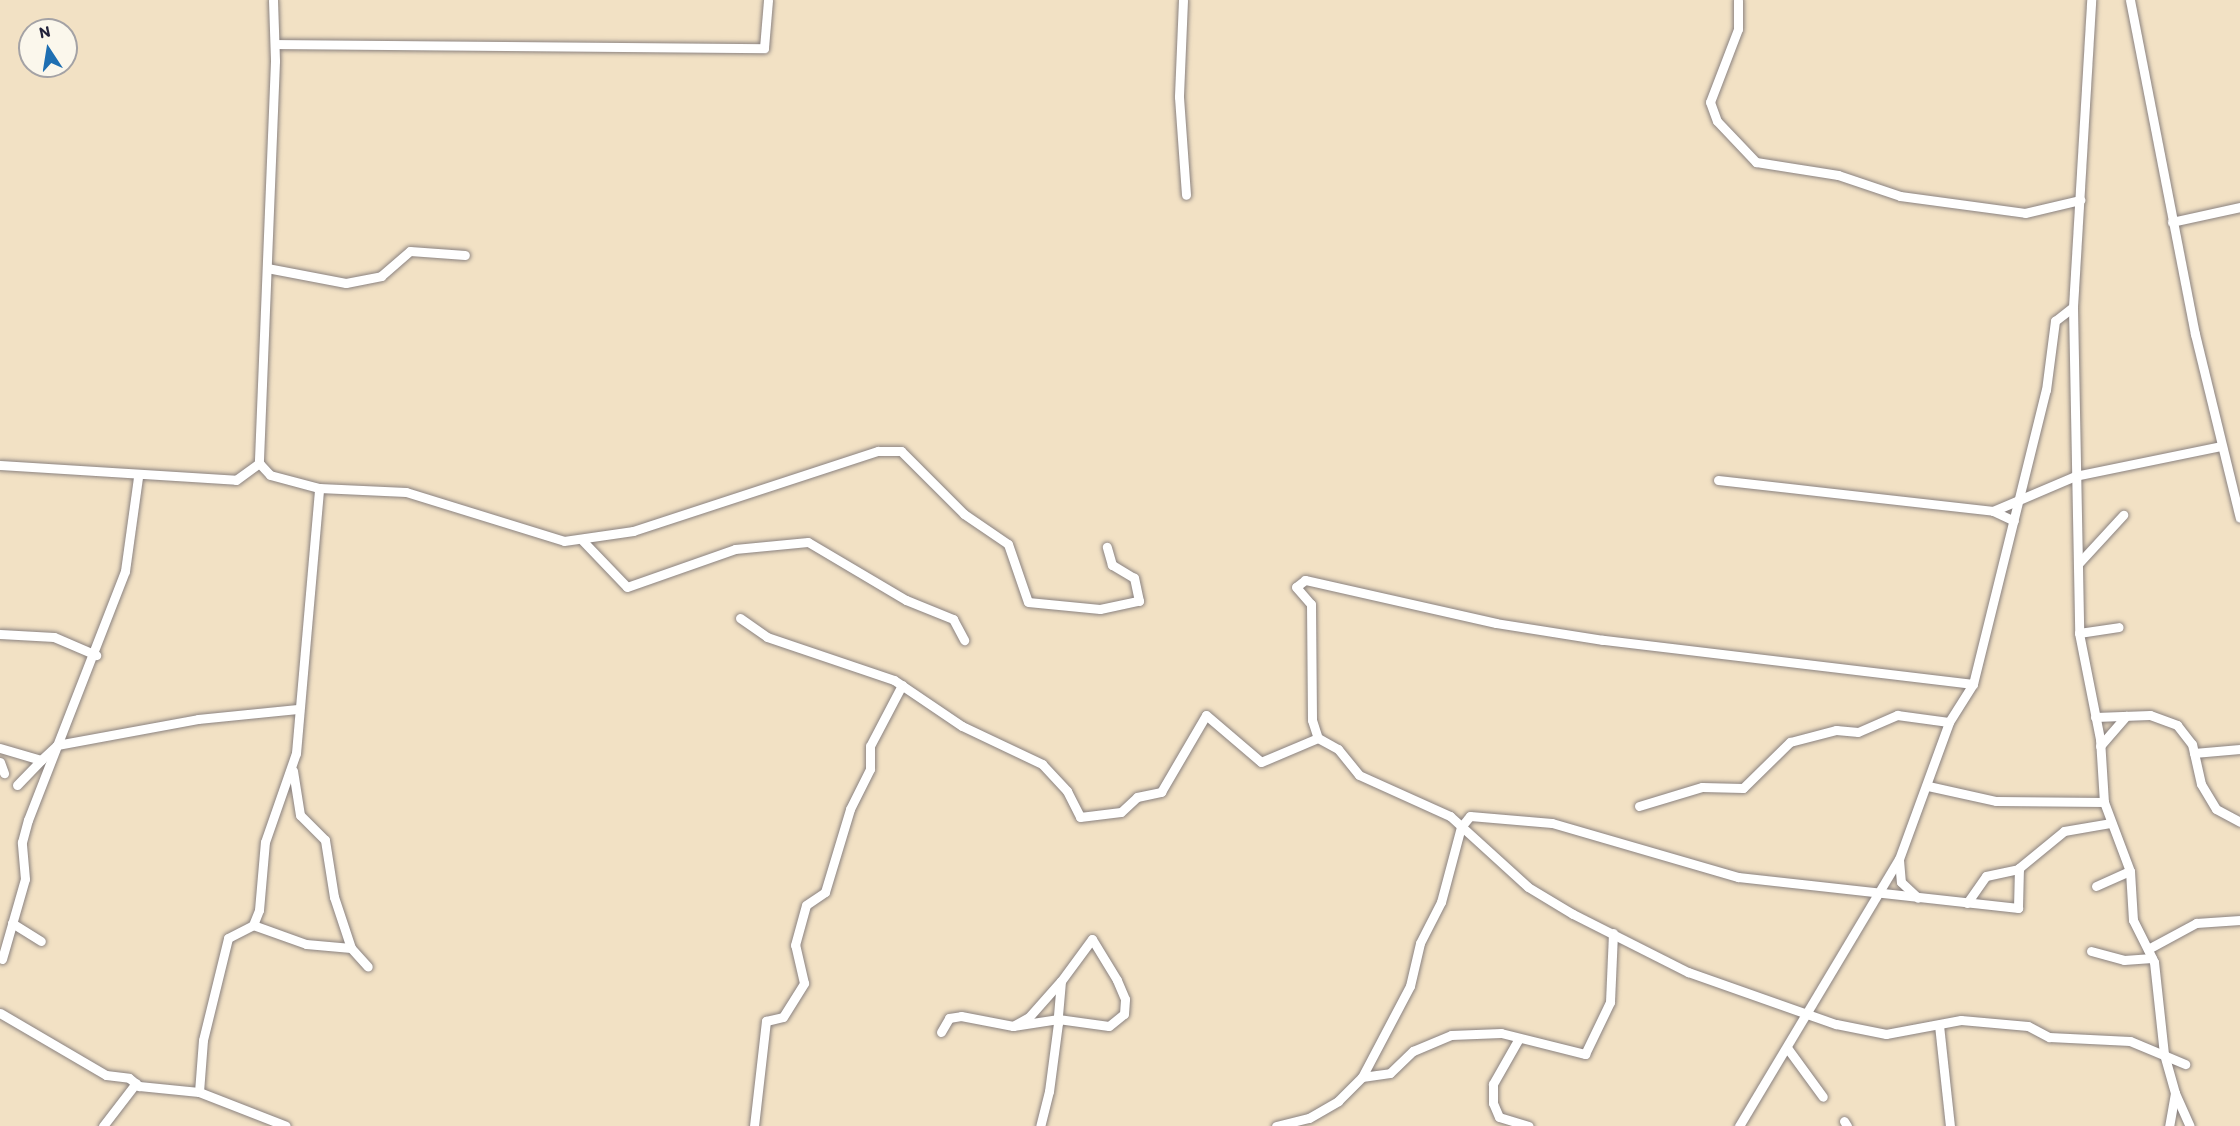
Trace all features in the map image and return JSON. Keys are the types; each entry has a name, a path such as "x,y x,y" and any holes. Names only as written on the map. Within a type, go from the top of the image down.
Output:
{"street":[{"path":"273,0 274,44 259,463 270,475 319,488 405,492 546,540 581,539 633,531 890,451 901,451 963,514 1008,544 1028,602 1100,609 1138,601 1134,578 1112,565 1107,547"},
{"path":"274,44 764,48 768,0"},
{"path":"1183,0 1179,97 1186,195"},
{"path":"1738,0 1738,29 1710,102 1717,121 1756,162 1838,175 1900,196 2025,213 2080,200"},
{"path":"2091,0 2073,307 2074,476 2079,633 2100,746 2104,802 2130,871 2133,920 2150,954 2164,1054 2175,1093 2190,1126"},
{"path":"2130,0 2172,222 2240,518"},
{"path":"2172,222 2240,207"},
{"path":"267,268 346,283 381,276 410,251 465,255"},
{"path":"1739,1126 1788,1049 1899,859 1928,786 1949,722 1973,684 2046,390 2055,321 2073,307"},
{"path":"1993,511 2074,476 2222,446"},
{"path":"0,465 138,477 236,480 259,463"},
{"path":"2,959 25,879 22,842 28,820 96,655 125,571 138,477"},
{"path":"1718,480 1993,511 2014,521"},
{"path":"319,488 293,769 300,815 325,840 334,897 351,948 368,967"},
{"path":"2078,564 2123,514"},
{"path":"581,539 627,587 735,549 808,542 906,600 953,619 963,640"},
{"path":"1973,684 1591,638 1496,623 1305,580 1296,587 1311,604 1312,720 1318,738 1338,749 1359,775 1450,816 1518,872 1528,887 1613,933 1724,987 1808,1014 1886,1034 1961,1020 2028,1026 2049,1037 2119,1040 2164,1054 2185,1064"},
{"path":"740,618 767,637 853,662 902,685 962,726 1042,764 1067,791 1080,817 1121,812 1137,797 1161,792 1206,715 1248,756 1261,762 1318,738"},
{"path":"2079,633 2118,627"},
{"path":"0,634 54,637 96,655"},
{"path":"754,1126 766,1021 783,1017 804,983 795,945 806,905 825,892 850,809 870,769 870,746 902,685"},
{"path":"17,785 57,745 198,719 298,709"},
{"path":"1639,806 1702,787 1743,788 1790,742 1836,730 1858,732 1897,715 1949,722"},
{"path":"2095,717 2150,715 2177,725 2194,753 2200,784 2216,809 2240,822"},
{"path":"2100,746 2126,716"},
{"path":"0,748 41,760"},
{"path":"2194,753 2240,749"},
{"path":"0,762 4,773"},
{"path":"253,925 273,811 293,769"},
{"path":"1928,786 1996,801 2104,802"},
{"path":"1276,1126 1309,1118 1338,1101 1362,1077 1410,986 1461,827 1478,814 1531,819 1714,872 1881,891 1918,898 2018,908 2019,870"},
{"path":"1967,903 1986,876 2019,870 2064,831 2111,823"},
{"path":"1899,859 1901,882 1918,898"},
{"path":"2096,886 2130,871"},
{"path":"2091,951 2124,960 2150,954 2196,923 2240,920"},
{"path":"12,923 41,941"},
{"path":"199,1092 203,1040 228,938 253,925 306,945 351,948"},
{"path":"1362,1077 1390,1072 1413,1051 1444,1036 1484,1032 1585,1054 1610,1002 1613,933"},
{"path":"941,1032 949,1018 961,1016 1013,1026 1058,1019 1109,1026 1124,1014 1125,999 1092,939 1061,981 1029,1017 1013,1026"},
{"path":"1040,1126 1058,1019 1061,981"},
{"path":"0,1013 38,1032 73,1059 135,1083 199,1092 286,1126"},
{"path":"1939,1025 1950,1126"},
{"path":"1518,1040 1493,1084 1493,1103 1499,1117 1529,1126"},
{"path":"1788,1049 1823,1097"},
{"path":"103,1126 135,1083"},
{"path":"2169,1126 2175,1093"}]}
